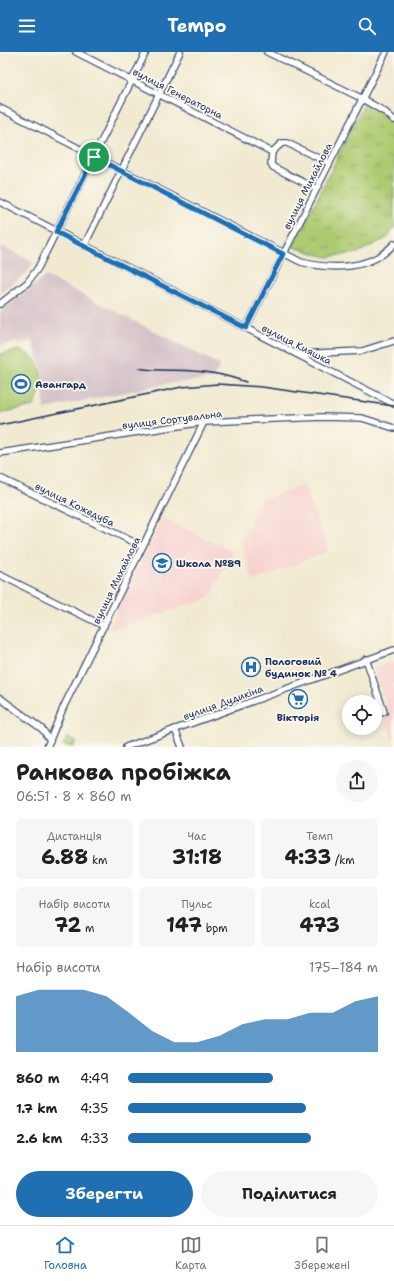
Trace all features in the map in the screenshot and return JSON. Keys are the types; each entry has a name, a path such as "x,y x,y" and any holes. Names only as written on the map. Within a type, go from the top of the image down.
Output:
{"street":[{"name":"вулиця Генераторна","path":"76,52 272,152"},
{"path":"0,304 26,283 45,256 146,52"},
{"path":"84,246 180,52"},
{"path":"268,52 361,98 386,112 394,120"},
{"name":"вулиця Михайлова","path":"246,328 315,188 386,52"},
{"path":"0,108 301,262 322,267 339,268 358,265 375,258 394,244"},
{"path":"315,188 273,167 271,164 272,152 282,143 287,143 329,163"},
{"name":"вулиця Кияшка","path":"0,202 394,404"},
{"path":"297,354 362,351 394,341"},
{"name":"вулиця Сортувальна","path":"0,453 204,422 309,417 362,418 394,428"},
{"name":"вулиця Михайлова","path":"47,747 64,706 204,422"},
{"name":"вулиця Кожедуба","path":"0,478 142,546"},
{"path":"0,575 104,626"},
{"name":"вулиця Дудикіна","path":"126,747 394,650"},
{"path":"366,659 378,695"},
{"path":"0,698 42,729 50,740"},
{"path":"175,729 182,747"}],"shaded area":[{"path":"0,245 33,262 28,272 0,293"},
{"path":"46,276 220,365 213,379 165,384 44,409 43,373 33,341 0,345 0,312"},
{"path":"304,485 329,551 253,581 240,541 261,500"},
{"path":"162,518 233,552 210,598 108,631"},
{"path":"394,661 394,742 385,717 389,714 374,668"}],"green space":[{"path":"365,102 383,112 394,124 394,228 387,238 357,253 327,257 293,247"},
{"name":"Авангард","path":"20,350 33,358 39,366 42,378 39,395 34,406 0,413 0,354"},
{"path":"67,737 76,741 73,747 63,745"}],"railway":[{"path":"138,368 207,372 246,382"},
{"path":"0,425 182,387 218,384 262,387 394,406"}],"place":[{"name":"Авангард","path":"21,384"},
{"name":"Школа №89","path":"162,563"},
{"name":"Пологовий будинок № 4","path":"251,667"},
{"name":"Вікторія","path":"298,699"}],"route":[{"path":"94,157 283,254 246,328 56,232 94,157"}]}
